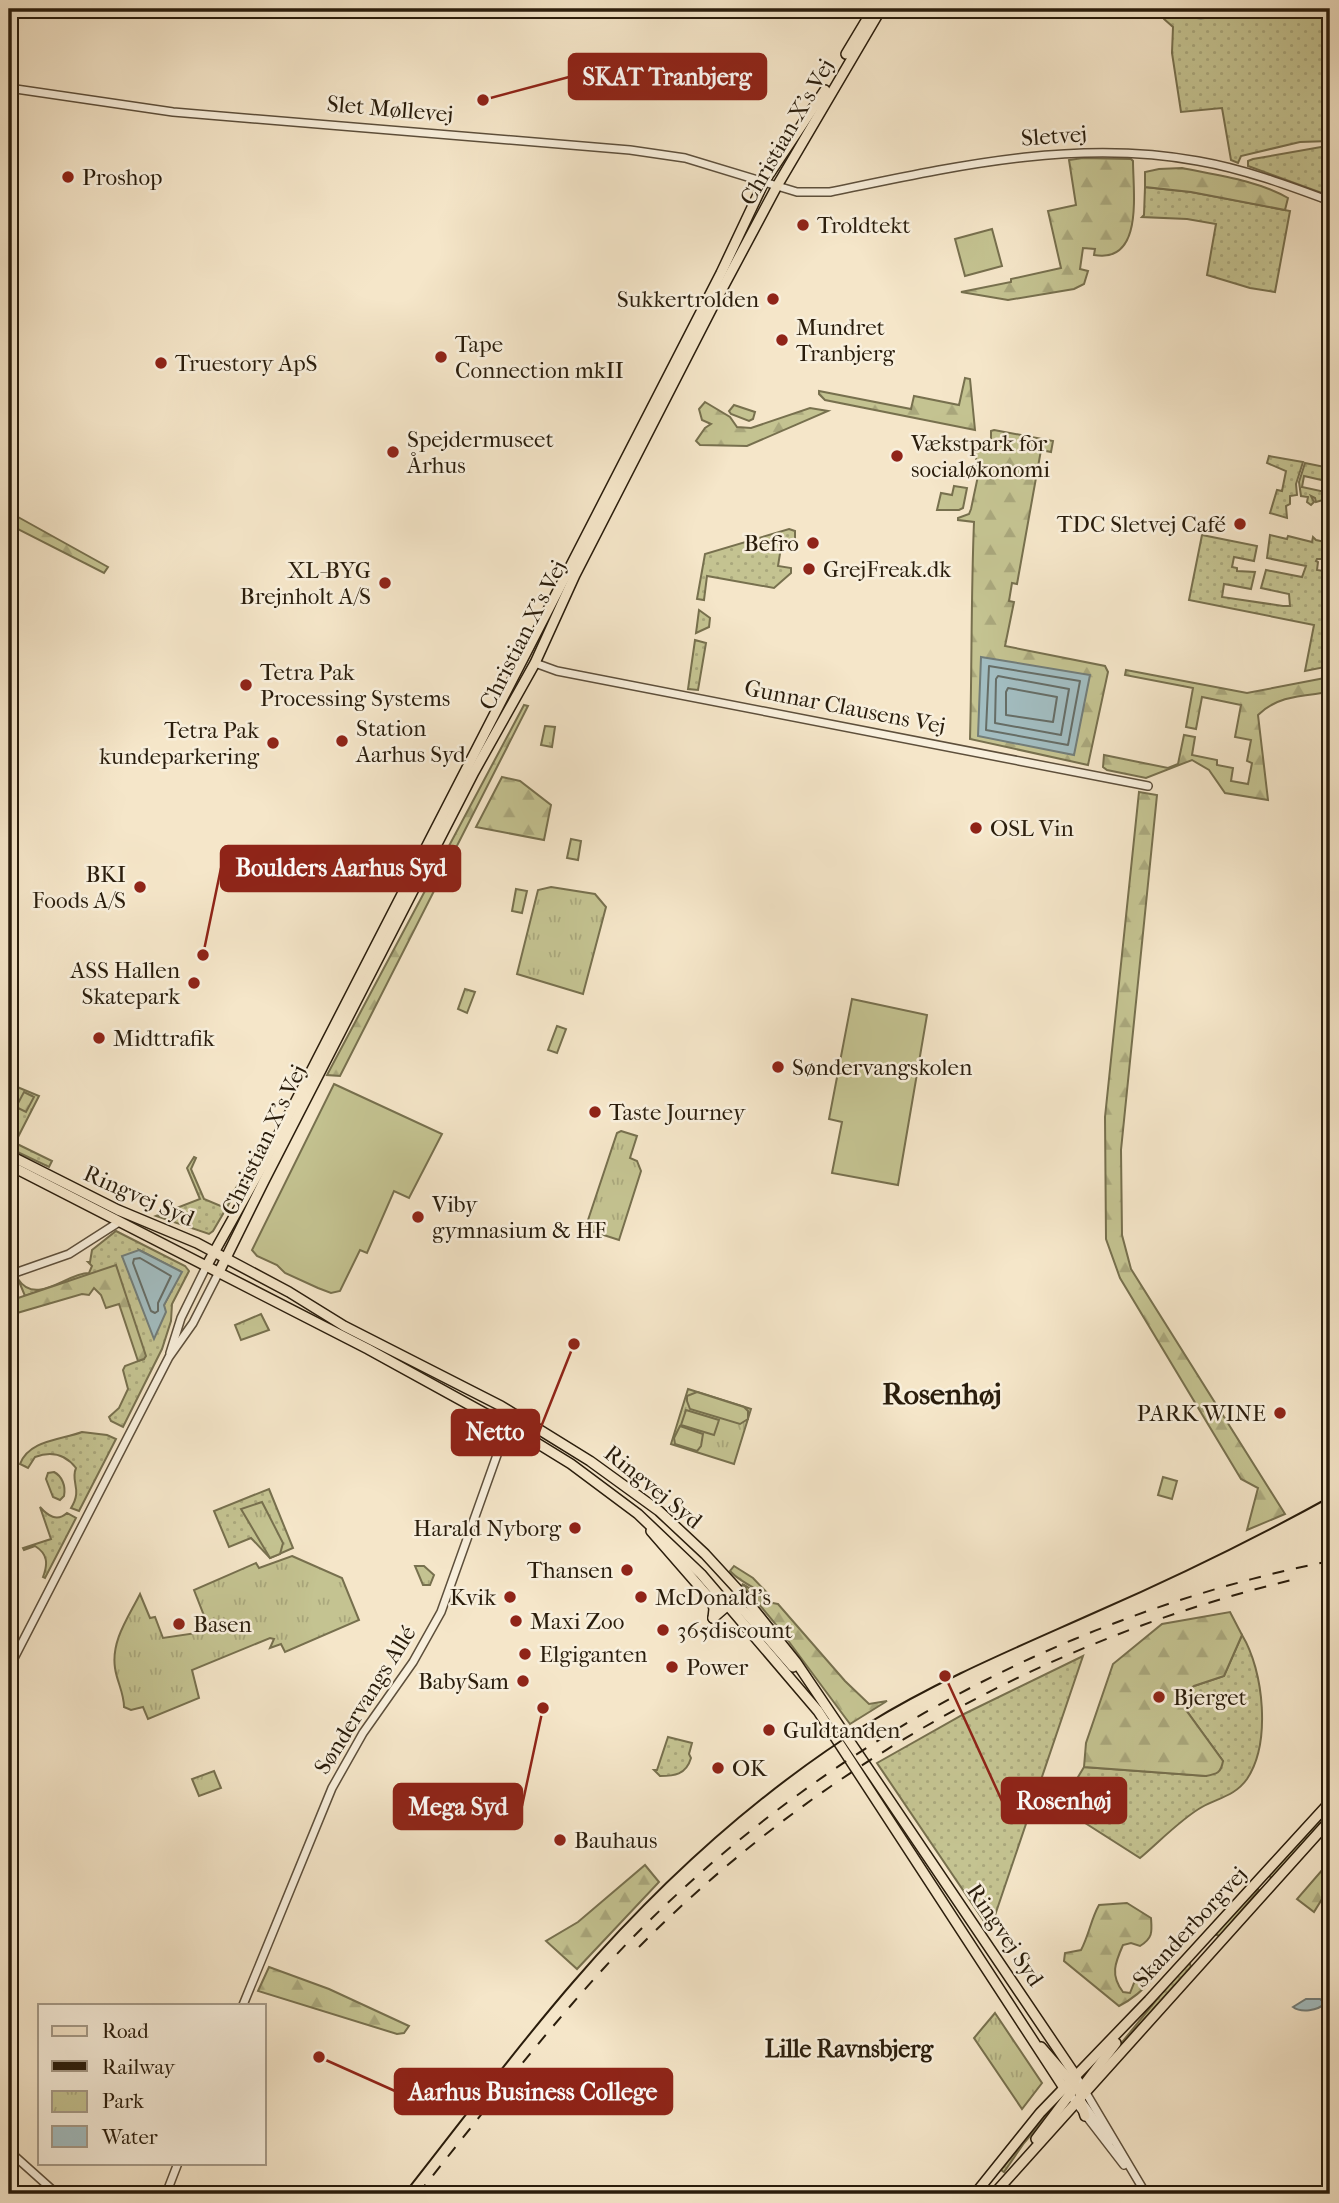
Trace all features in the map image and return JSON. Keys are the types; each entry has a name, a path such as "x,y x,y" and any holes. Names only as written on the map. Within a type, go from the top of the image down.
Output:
{"main road":[{"name":"Christian X's Vej","path":"207,1265 264,1163 721,273 764,182 822,96 873,9"},
{"name":"Christian X's Vej","path":"219,1272 467,785 535,663 575,575 777,186 881,9"},
{"path":"517,669 526,663 535,663 533,653 567,572"},
{"name":"Ringvej Syd","path":"9,1155 108,1217 368,1349 508,1426 571,1464 638,1514 688,1560 818,1711 1015,2016 1075,2090"},
{"name":"Ringvej Syd","path":"9,1165 161,1227 214,1252 289,1292 344,1326 512,1413 590,1461 659,1511 705,1554 768,1625 828,1708 1075,2090"},
{"path":"108,1217 116,1214 161,1227"},
{"path":"638,1514 712,1601 713,1618 728,1605 737,1606 745,1612 828,1708"},
{"name":"Skanderborgvej","path":"994,2194 1149,2000 1330,1802"},
{"name":"Skanderborgvej","path":"975,2194 1025,2131 1075,2090 1330,1820"},
{"path":"1075,2090 1085,2116"}],"street":[{"name":"Slet Møllevej","path":"9,88 173,112 630,150 685,158 777,186"},
{"name":"Sletvej","path":"777,186 806,193 830,192 975,163 1083,153 1122,153 1176,157 1219,165 1330,201"},
{"name":"Gunnar Clausens Vej","path":"535,663 557,671 1148,786"},
{"path":"97,1236 108,1217"},
{"path":"9,1275 69,1254 119,1222"},
{"name":"Christian X's Vej","path":"169,1357 181,1318 207,1265"},
{"name":"Christian X's Vej","path":"9,1668 169,1357 193,1322 219,1272"},
{"name":"Søndervangs Allé","path":"243,2004 338,1776 363,1734 413,1662 441,1612 512,1413"},
{"path":"1075,2090 1146,2194"},
{"path":"1085,2116 1105,2144 1132,2173"},
{"path":"9,2151 57,2194"},
{"path":"166,2194 178,2164"}],"green space":[{"path":"1163,9 1180,9 1190,16 1203,18 1226,9 1330,9 1330,141 1300,142 1241,156 1238,163 1231,160 1222,108 1181,112 1172,53 1173,27 1164,19"},
{"path":"1321,147 1330,148 1330,196 1248,166 1248,161 1253,159"},
{"path":"1083,158 1133,161 1132,223 1121,248 1110,255 1094,255 1095,249 1083,248 1080,269 1088,271 1084,284 1074,289 1008,300 961,292 1061,268 1048,211 1076,205 1069,160"},
{"path":"1182,168 1236,179 1276,192 1288,198 1285,210 1191,192 1145,187 1145,172"},
{"path":"1145,187 1191,192 1290,211 1275,292 1250,288 1207,275 1216,224 1187,219 1142,217"},
{"path":"992,229 1002,266 965,276 955,239"},
{"path":"965,378 970,379 975,430 825,400 819,394 819,391 911,409 914,396 959,405"},
{"path":"705,402 730,417 737,427 751,428 810,408 828,411 747,446 700,445 696,441 711,424 702,420 699,409"},
{"path":"734,405 755,412 753,419 749,421 731,414 729,411"},
{"path":"991,431 1053,441 1051,452 1041,450 1017,584 1012,583 1009,601 1014,602 1005,646 1105,666 1108,672 1088,765 970,739 974,522 958,518 969,514 971,509 978,476 975,449 987,448"},
{"path":"1269,456 1303,462 1296,484 1297,495 1290,496 1290,504 1286,506 1287,518 1270,513 1277,490 1282,491 1286,471 1267,463"},
{"path":"1305,463 1330,468 1330,482 1304,476 1302,487 1330,493 1330,498 1316,502 1311,496 1314,502 1311,505 1307,502 1308,497 1301,496 1299,482"},
{"path":"954,486 967,488 963,508 937,510 941,493 952,495"},
{"path":"9,512 108,567 104,573 18,529 9,547"},
{"path":"789,529 795,531 795,542 782,541 778,566 791,568 791,573 774,588 707,576 704,600 697,599 705,554"},
{"path":"1202,535 1257,546 1254,561 1234,557 1232,567 1237,568 1237,571 1255,572 1251,589 1224,584 1222,597 1283,606 1290,606 1289,594 1261,588 1266,570 1302,577 1306,566 1267,558 1270,535 1312,542 1313,537 1330,543 1330,559 1316,561 1317,570 1330,572 1330,666 1305,671 1314,625 1189,600"},
{"path":"699,610 710,618 709,627 696,633"},
{"path":"695,640 706,643 698,690 688,689"},
{"path":"1126,670 1247,693 1330,677 1330,692 1283,700 1258,715 1268,800 1225,793 1209,770 1192,760 1146,778 1103,767 1104,755 1168,768 1178,764 1184,735 1195,737 1192,755 1217,760 1217,765 1233,768 1231,781 1248,784 1252,763 1247,761 1251,740 1235,737 1241,705 1202,697 1196,729 1186,727 1193,688 1125,675"},
{"path":"524,705 528,706 340,1076 327,1075"},
{"path":"545,726 555,727 552,747 541,745"},
{"path":"502,777 520,781 551,805 544,840 476,827"},
{"path":"1139,792 1157,795 1121,1150 1122,1235 1131,1269 1285,1514 1247,1530 1258,1488 1241,1479 1120,1278 1106,1239 1105,1117"},
{"path":"571,839 581,841 578,860 567,858"},
{"path":"551,887 595,894 606,907 583,994 517,974 538,890"},
{"path":"516,889 527,891 522,913 512,911"},
{"path":"465,989 475,992 467,1013 458,1009"},
{"path":"852,999 927,1015 898,1185 832,1173 842,1122 829,1119"},
{"path":"557,1026 566,1029 557,1053 548,1050"},
{"path":"10,1084 39,1096 18,1137 9,1132"},
{"path":"334,1084 442,1134 409,1198 394,1191 367,1253 360,1250 340,1291 331,1293 285,1273 252,1250"},
{"path":"24,1092 34,1097 26,1112 16,1107"},
{"path":"621,1131 637,1136 630,1158 637,1161 641,1171 619,1240 585,1229 617,1133"},
{"path":"9,1140 52,1161 49,1167 9,1148"},
{"path":"194,1157 196,1158 191,1169 204,1199 223,1207 238,1185 252,1172 209,1234 156,1216 200,1199 187,1168"},
{"path":"116,1231 185,1266 189,1271 172,1304 171,1321 162,1349 123,1427 109,1417 119,1408 128,1389 123,1370 125,1366 144,1359 116,1266 25,1296 18,1279 25,1287 34,1290 89,1273 92,1266 88,1262 92,1250","holes":["139,1250 181,1272 164,1305"]},
{"path":"116,1265 146,1356 144,1359 138,1361 119,1304 106,1308 101,1295 94,1288 89,1295 82,1294 17,1313 15,1310 9,1312 9,1301"},
{"path":"261,1314 269,1330 241,1340 235,1325"},
{"path":"688,1389 751,1409 734,1464 671,1444"},
{"path":"697,1392 744,1407 748,1411 748,1419 740,1424 690,1409 687,1396"},
{"path":"686,1410 719,1420 714,1435 681,1425"},
{"path":"680,1426 703,1434 701,1446 697,1451 675,1444 674,1438"},
{"path":"82,1432 107,1435 116,1439 79,1511 71,1508 76,1496 76,1468 67,1460 47,1454 35,1457 28,1468 20,1464 24,1456 38,1445"},
{"path":"54,1472 64,1485 64,1496 60,1500 53,1497 46,1479 48,1473"},
{"path":"1163,1477 1177,1481 1172,1499 1158,1495"},
{"path":"269,1489 293,1548 270,1558 251,1538 229,1547 214,1511"},
{"path":"262,1502 283,1543 280,1554 270,1558 241,1509"},
{"path":"40,1507 53,1517 67,1513 76,1518 45,1578 46,1560 42,1552 35,1546 24,1550 23,1548 51,1539"},
{"path":"292,1556 342,1578 359,1620 285,1652 281,1644 270,1648 274,1639 270,1638 192,1670 199,1698 148,1719 143,1707 131,1710 124,1707 114,1658 118,1639 140,1594 150,1618 155,1617 163,1638 210,1631 194,1590 256,1563 259,1568"},
{"path":"415,1566 424,1566 434,1575 430,1585 423,1585"},
{"path":"734,1566 753,1578 771,1597 730,1571"},
{"path":"742,1584 768,1601 778,1604 845,1681 869,1704 887,1701 850,1724 778,1627"},
{"path":"1230,1612 1242,1635 1224,1676 1194,1686 1183,1698 1186,1710 1223,1761 1220,1770 1216,1774 1206,1776 1084,1767 1086,1743 1113,1664 1162,1624"},
{"path":"1242,1635 1250,1650 1260,1687 1262,1727 1255,1764 1242,1785 1194,1812 1140,1858 1060,1807 1084,1767 1206,1776 1223,1761 1186,1710 1183,1698 1194,1686 1224,1676"},
{"path":"1083,1656 990,1930 877,1763 964,1714"},
{"path":"668,1737 692,1743 689,1754 691,1758 683,1771 675,1775 660,1776 654,1770 657,1770"},
{"path":"214,1771 221,1788 199,1796 192,1779"},
{"path":"1330,1808 1330,1814 1278,1875 1271,1878 1269,1875"},
{"path":"1330,1861 1330,1886 1314,1912 1297,1899"},
{"path":"645,1865 659,1882 577,1969 546,1941 578,1922"},
{"path":"1257,1888 1259,1890 1220,1936 1214,1934"},
{"path":"1127,1903 1151,1918 1151,1931 1140,1946 1131,1943 1123,1945 1115,1974 1123,1992 1130,1993 1134,1983 1182,1935 1183,1938 1147,1985 1119,2006 1064,1961 1065,1953 1081,1950 1099,1905"},
{"path":"1187,1964 1191,1967 1104,2064 1166,1988"},
{"path":"269,1967 329,1989 409,2026 404,2033 397,2034 258,1991"},
{"path":"995,2013 1042,2083 1022,2109 974,2038"},
{"path":"1055,2103 1057,2104 1004,2172 1001,2170"}],"water":[{"path":"1180,9 1226,9 1209,18 1196,18"},
{"path":"981,657 1090,675 1074,755 978,736"},
{"path":"139,1250 182,1272 164,1305 166,1312 154,1339 122,1256"},
{"path":"1306,1999 1320,1999 1325,2003 1309,2010 1293,2007"}],"tram line":[{"path":"404,2194 530,2033 606,1945 675,1875 787,1779 867,1724 923,1692 1185,1571 1330,1497"}],"railway":[{"path":"418,2194 529,2056 616,1955 719,1857 796,1796 877,1741 962,1692 1050,1649 1141,1613 1235,1584 1330,1561"},
{"path":"639,1947 709,1881 783,1821 861,1766 943,1716 1028,1673 1117,1635 1207,1603 1300,1578"}],"place":[{"name":"SKAT Tranbjerg","path":"483,100"},
{"name":"Proshop","path":"68,177"},
{"name":"Troldtekt","path":"803,225"},
{"name":"Sukkertrolden","path":"773,299"},
{"name":"Mundret Tranbjerg","path":"782,340"},
{"name":"Tape Connection mkII","path":"441,357"},
{"name":"Truestory ApS","path":"161,363"},
{"name":"Spejdermuseet Århus","path":"393,452"},
{"name":"Vækstpark for socialøkonomi","path":"897,456"},
{"name":"TDC Sletvej Café","path":"1240,524"},
{"name":"Befro","path":"813,543"},
{"name":"GrejFreak.dk","path":"809,569"},
{"name":"XL-BYG Brejnholt A/S","path":"385,583"},
{"name":"Tetra Pak Processing Systems","path":"246,685"},
{"name":"Station Aarhus Syd","path":"342,741"},
{"name":"Tetra Pak kundeparkering","path":"273,743"},
{"name":"OSL Vin","path":"976,828"},
{"name":"BKI Foods A/S","path":"140,887"},
{"name":"Boulders Aarhus Syd","path":"203,955"},
{"name":"ASS Hallen Skatepark","path":"194,983"},
{"name":"Midttrafik","path":"99,1038"},
{"name":"Søndervangskolen","path":"778,1067"},
{"name":"Taste Journey","path":"595,1112"},
{"name":"Viby gymnasium & HF","path":"418,1217"},
{"name":"Netto","path":"574,1344"},
{"name":"PARK WINE","path":"1280,1413"},
{"name":"Harald Nyborg","path":"575,1528"},
{"name":"Thansen","path":"627,1570"},
{"name":"Kvik","path":"510,1597"},
{"name":"McDonald's","path":"641,1597"},
{"name":"Maxi Zoo","path":"516,1621"},
{"name":"Basen","path":"179,1624"},
{"name":"365discount","path":"663,1630"},
{"name":"Elgiganten","path":"525,1654"},
{"name":"Power","path":"672,1667"},
{"name":"Rosenhøj","path":"945,1676"},
{"name":"BabySam","path":"523,1681"},
{"name":"Bjerget","path":"1159,1697"},
{"name":"Mega Syd","path":"543,1708"},
{"name":"Guldtanden","path":"769,1730"},
{"name":"OK","path":"718,1768"},
{"name":"Bauhaus","path":"560,1840"},
{"name":"Aarhus Business College","path":"319,2057"}],"district":[{"name":"Rosenhøj","path":"942,1394"},
{"name":"Lille Ravnsbjerg","path":"849,2049"}]}
